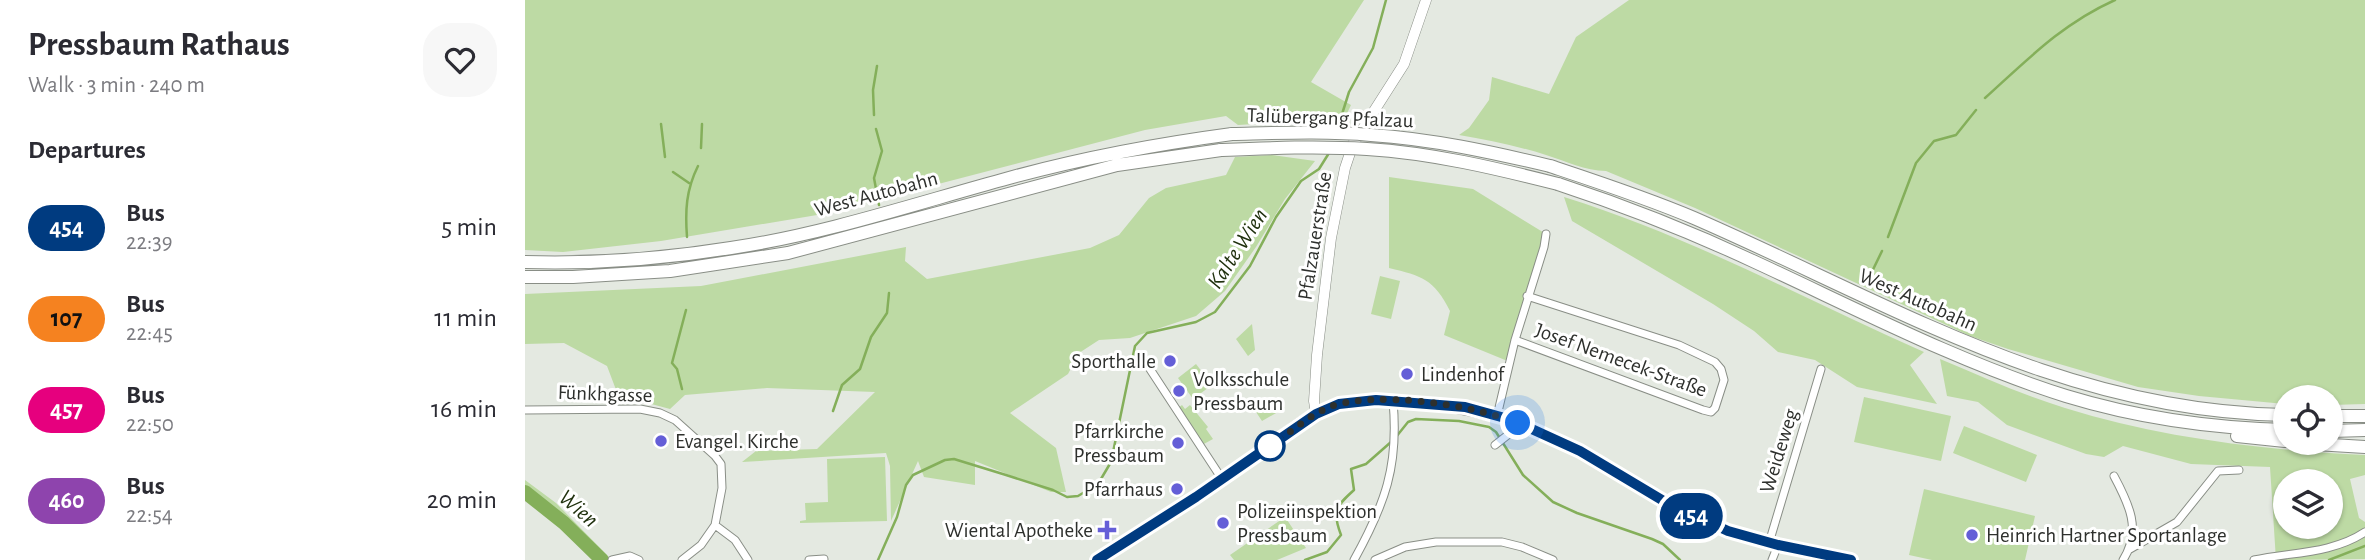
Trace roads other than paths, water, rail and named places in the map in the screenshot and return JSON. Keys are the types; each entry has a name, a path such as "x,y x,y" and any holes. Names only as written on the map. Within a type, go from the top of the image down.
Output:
{"highway":[{"name":"Talübergang Pfalzau","path":"1232,134 1314,132 1371,135 1479,149 1550,166"},
{"name":"West Autobahn","path":"525,262 587,262 668,257 732,248 827,229 1097,156 1232,134"},
{"name":"Talübergang Pfalzau","path":"1221,150 1312,147 1368,149 1474,163 1558,184"},
{"name":"West Autobahn","path":"525,276 573,278 670,271 763,258 828,244 1117,165 1221,150"},
{"name":"West Autobahn","path":"1550,166 1692,217 1954,338 2046,373 2165,404 2230,413 2273,415"},
{"name":"West Autobahn","path":"1558,184 1619,204 1688,232 1857,311 2000,373 2101,405 2179,421 2273,429"},
{"path":"2343,416 2365,416"},
{"path":"2179,421 2207,432 2273,440"},
{"path":"2343,431 2365,430"},
{"path":"2343,446 2365,447"}],"main road":[{"path":"1097,560 1316,414 1339,404 1376,400 1443,404 1518,423 1580,451 1694,517 1728,531 1851,560"}],"street":[{"name":"Pfalzauerstraße","path":"1316,414 1314,377 1331,238 1345,168 1353,144 1404,64 1426,0"},
{"name":"Josef Nemecek-Straße","path":"1497,416 1515,340 1546,234"},
{"name":"Josef Nemecek-Straße","path":"1515,340 1703,410 1711,412 1716,408 1724,380 1721,369 1715,362 1679,345 1527,296"},
{"path":"1146,363 1222,479"},
{"name":"Weideweg","path":"1772,560 1821,369"},
{"path":"1354,560 1382,505 1395,446 1393,401"},
{"name":"Fünkhgasse","path":"525,410 640,409 660,413 675,420 715,456 721,464 722,488 715,525 701,545 682,560"},
{"path":"1495,444 1518,423"},
{"path":"2130,549 2176,522 2218,471 2239,470"},
{"path":"2114,476 2133,520 2134,536 2123,560"},
{"path":"715,525 734,540 748,560"},
{"path":"2254,560 2336,547 2365,532"},
{"path":"1375,560 1405,547 1436,542 1502,542 1553,560"},
{"path":"613,559 630,556 639,560"},
{"path":"809,560 824,559"}],"waterway":[{"name":"Kalte Wien","path":"1337,130 1349,92 1373,48 1386,0"},
{"path":"1985,98 2062,31 2115,0"},
{"path":"874,115 873,90 877,66"},
{"path":"1888,237 1916,163 1934,141 1956,135 1976,110"},
{"path":"661,124 665,157"},
{"path":"701,148 702,124"},
{"path":"876,129 882,151 874,178 879,205"},
{"name":"Kalte Wien","path":"878,560 897,517 906,485 913,475 945,460 954,459 1053,490 1067,497 1078,496 1098,484 1111,462 1135,346 1147,333 1196,322 1215,312 1250,266 1276,217 1301,181 1319,169 1329,153"},
{"path":"687,237 687,201 698,166"},
{"path":"673,172 689,183"},
{"path":"1867,282 1882,251"},
{"path":"833,411 842,385 860,369 871,337 887,313 889,293"},
{"path":"682,389 677,369 672,363 686,310"},
{"path":"1396,437 1408,422 1416,419 1459,421 1489,427 1496,432 1523,475 1553,502 1663,544 1680,560"},
{"path":"1305,560 1327,552 1341,535 1336,515 1339,505 1354,490 1351,469 1366,464 1391,442"},
{"name":"Wien","path":"525,492 564,523 602,560"},
{"path":"2329,560 2365,546"}],"place":[{"name":"Sporthalle","path":"1170,361"},
{"name":"Lindenhof","path":"1407,374"},
{"name":"Volksschule Pressbaum","path":"1179,391"},
{"name":"Evangel. Kirche","path":"661,441"},
{"name":"Pfarrkirche Pressbaum","path":"1178,443"},
{"name":"Pfarrhaus","path":"1177,489"},
{"name":"Polizeiinspektion Pressbaum","path":"1223,523"},
{"name":"Wiental Apotheke","path":"1107,530"},
{"name":"Heinrich Hartner Sportanlage","path":"1972,535"}]}
